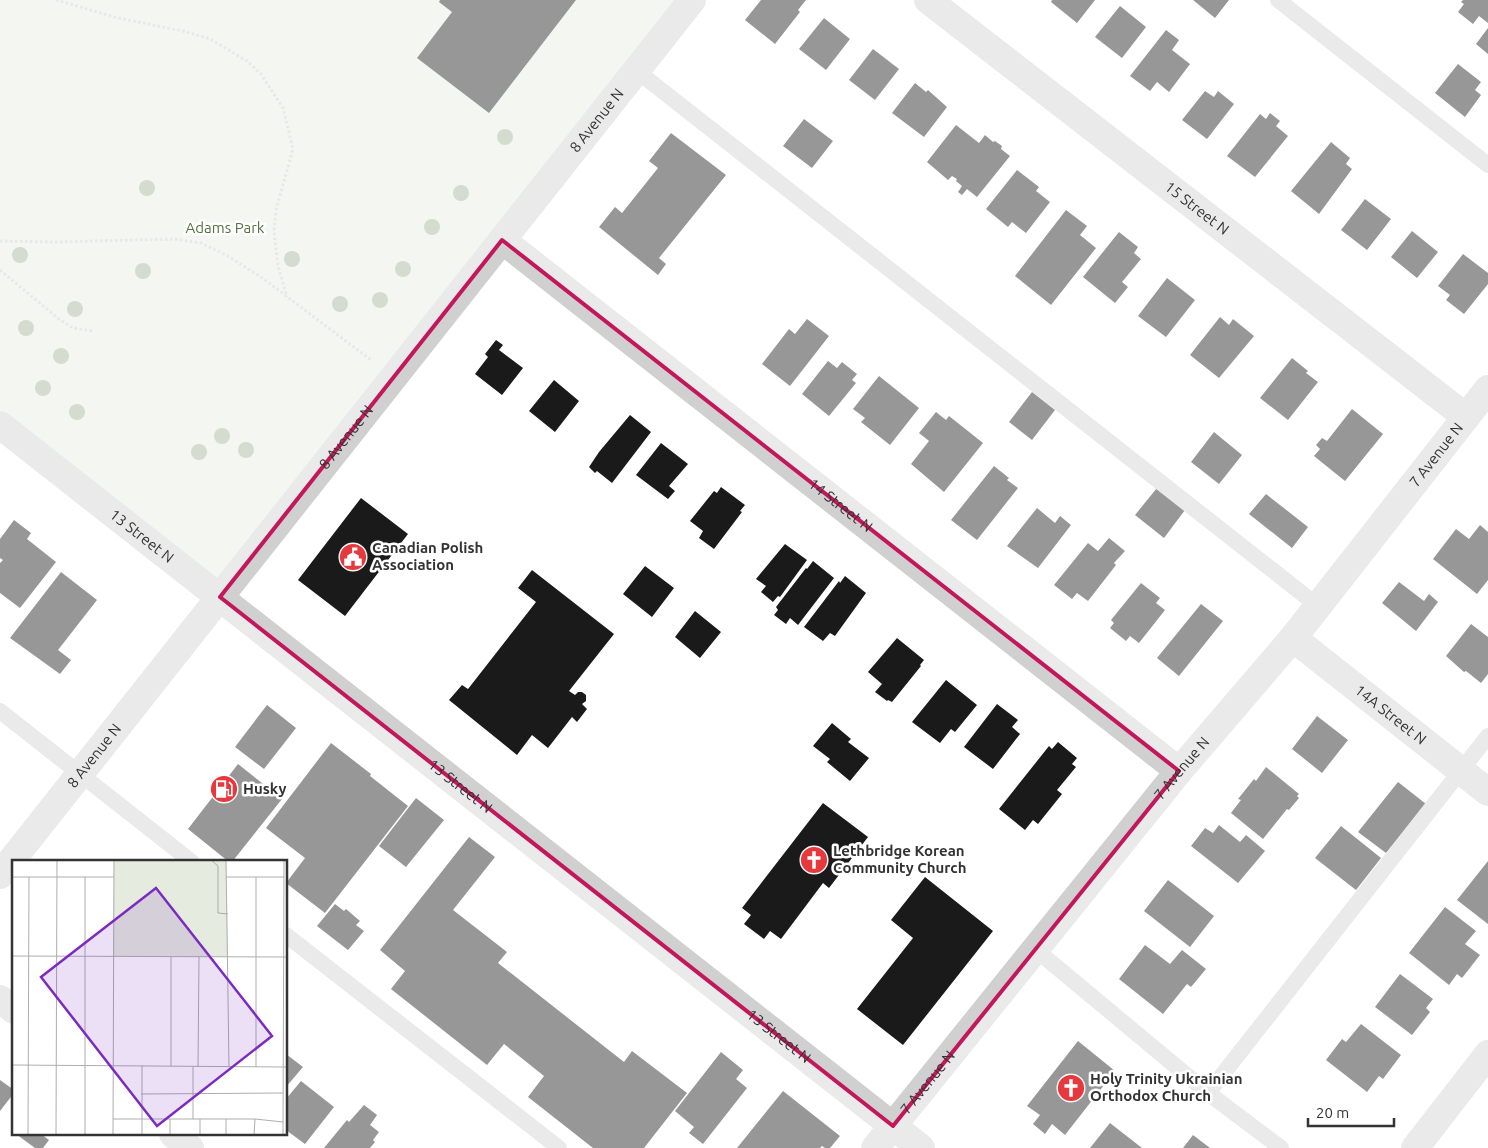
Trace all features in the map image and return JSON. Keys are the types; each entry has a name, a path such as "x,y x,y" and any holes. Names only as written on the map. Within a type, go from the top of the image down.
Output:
{"street":[{"name":"8 Avenue N","path":"0,875 692,0"},
{"name":"15 Street N","path":"928,0 1466,417"},
{"name":"14 Street N","path":"502,240 1179,771"},
{"name":"7 Avenue N","path":"875,1148 1179,771 1293,638 1488,388"},
{"name":"13 Street N","path":"0,424 922,1148"},
{"name":"14A Street N","path":"1293,638 1488,792"},
{"path":"0,999 12,1008"},
{"path":"1415,1148 1488,1054"},
{"path":"175,1136 190,1148"}],"lane":[{"path":"1278,0 1488,165"},
{"path":"637,70 1318,606"},
{"path":"0,712 189,860"},
{"path":"1208,1093 1488,736"},
{"path":"288,937 559,1148"},
{"path":"1035,949 1208,1093 1281,1148"}],"path":[{"path":"56,0 118,18 182,31 210,39 247,61 261,74 283,108 293,149 276,210 274,231 278,266 287,297"},
{"path":"0,241 187,240 201,243 226,255 261,277 393,378"},
{"path":"0,270 72,328 93,331"}],"highlighted area":[{"path":"502,240 1179,771 893,1126 220,597"}],"green space":[{"name":"Adams Park","path":"0,0 692,0 220,597 0,425"}],"building":[{"path":"440,0 576,0 489,113 417,58 452,12 439,2"},
{"path":"761,0 806,0 798,10 800,12 775,44 745,20"},
{"path":"1052,0 1095,0 1077,23 1051,2"},
{"path":"1193,0 1229,0 1215,18"},
{"path":"1463,0 1488,0 1488,23 1479,16 1473,24 1458,12 1464,4 1461,2"},
{"path":"1120,6 1146,27 1122,58 1095,37"},
{"path":"824,18 850,39 826,70 799,49"},
{"path":"1488,28 1488,54 1476,44"},
{"path":"1166,30 1179,40 1172,50 1190,64 1169,92 1157,82 1150,91 1130,76"},
{"path":"873,49 899,69 875,100 849,80"},
{"path":"1458,64 1481,82 1475,90 1481,95 1465,117 1435,93"},
{"path":"915,83 926,92 928,90 947,107 924,137 892,113"},
{"path":"1205,91 1214,97 1218,91 1234,104 1207,139 1182,120"},
{"path":"1270,113 1280,121 1276,126 1288,136 1255,177 1227,156 1260,114 1266,119"},
{"path":"804,119 833,141 812,168 783,146"},
{"path":"956,125 979,143 985,135 993,142 995,141 1002,146 1001,149 1010,156 977,197 967,189 962,195 958,192 962,186 956,181 957,179 952,176 948,180 927,162"},
{"path":"671,133 726,175 659,258 666,264 658,275 599,227 615,207 622,213 658,168 649,161"},
{"path":"1331,142 1350,158 1346,164 1352,169 1319,214 1291,191"},
{"path":"1017,170 1039,187 1036,191 1050,202 1026,233 1012,222 1008,227 986,209"},
{"path":"1365,199 1391,219 1367,250 1341,230"},
{"path":"1066,210 1087,226 1080,235 1096,248 1051,305 1015,276"},
{"path":"1412,231 1438,252 1417,278 1391,257"},
{"path":"1119,232 1138,247 1134,253 1141,259 1122,282 1128,287 1115,303 1083,277"},
{"path":"1463,254 1488,273 1488,284 1464,314 1446,300 1450,295 1438,286"},
{"path":"1167,278 1195,300 1166,337 1138,316"},
{"path":"1220,317 1229,325 1233,319 1254,336 1219,378 1190,355"},
{"path":"807,319 829,336 790,386 762,364 789,329 795,334"},
{"path":"496,340 503,345 499,350 523,368 502,395 475,374 488,357 485,354"},
{"path":"1292,358 1308,371 1306,373 1318,382 1288,420 1260,398"},
{"path":"828,361 837,368 842,362 857,374 852,380 856,383 829,416 802,394"},
{"path":"879,376 919,408 890,445 861,422 865,418 853,409"},
{"path":"554,380 579,401 555,432 529,411"},
{"path":"1032,392 1055,410 1032,440 1009,422"},
{"path":"1352,409 1383,434 1345,481 1314,456 1320,449 1316,445 1322,438 1327,441"},
{"path":"936,412 946,420 949,416 983,443 944,492 911,464 929,441 919,433"},
{"path":"630,415 651,432 612,483 589,467"},
{"path":"1214,432 1242,455 1219,484 1191,462"},
{"path":"661,443 688,464 669,486 675,491 668,499 636,475"},
{"path":"994,466 1009,478 1007,480 1018,488 977,540 951,520"},
{"path":"721,487 745,505 740,511 742,512 714,549 699,538 703,531 690,521 714,491 717,493"},
{"path":"1157,488 1185,510 1164,538 1135,515"},
{"path":"1266,494 1308,527 1292,548 1249,514"},
{"name":"Canadian Polish Association","path":"361,498 408,534 345,616 298,580"},
{"path":"1037,508 1055,523 1060,516 1071,525 1038,568 1007,546"},
{"path":"14,520 31,533 27,539 56,562 20,608 0,593 0,563 3,560 0,558 0,539"},
{"path":"1480,525 1488,532 1488,580 1477,594 1433,559 1456,529 1469,539"},
{"path":"1109,538 1125,551 1114,563 1116,565 1088,601 1077,593 1072,599 1054,585 1088,543 1098,551"},
{"path":"785,544 807,560 780,597 778,596 773,602 761,592 766,586 756,579"},
{"path":"813,561 834,578 798,625 790,618 786,624 774,615 778,610 776,607"},
{"path":"645,566 674,588 652,617 623,594"},
{"path":"532,570 614,634 569,691 575,695 578,692 582,692 586,695 586,701 582,704 587,709 577,722 572,717 548,748 532,735 517,755 449,700 462,685 468,689 536,602 518,588"},
{"path":"61,572 97,600 58,650 71,660 60,674 10,638"},
{"path":"845,576 866,593 835,636 830,633 823,641 804,627 839,581 840,583"},
{"path":"1399,582 1424,601 1429,594 1438,602 1416,631 1382,603"},
{"path":"1141,583 1160,598 1156,603 1165,610 1139,643 1130,636 1126,641 1110,628 1114,623 1111,620"},
{"path":"1201,604 1223,621 1179,676 1157,658"},
{"path":"695,611 721,632 700,658 675,637"},
{"path":"1471,624 1488,637 1488,674 1481,683 1466,671 1464,672 1446,656"},
{"path":"897,638 924,660 892,702 887,701 875,692 882,684 868,672"},
{"path":"946,680 977,705 955,732 951,729 940,743 912,722"},
{"path":"997,704 1018,720 1012,727 1020,734 993,769 964,747"},
{"path":"267,705 296,728 264,769 235,747"},
{"path":"1317,716 1348,740 1322,773 1292,749"},
{"path":"832,723 851,739 848,742 869,758 850,781 827,762 830,759 813,746"},
{"path":"1058,742 1077,758 1072,764 1076,767 1057,790 1062,794 1038,824 1033,820 1025,830 999,809 1049,746 1052,749"},
{"path":"331,743 408,806 325,913 288,885 288,880 305,858 266,828"},
{"path":"238,764 282,799 234,860 227,860 188,829"},
{"path":"1266,767 1299,794 1297,796 1299,798 1289,810 1287,809 1263,839 1231,813 1241,800 1238,799 1254,779 1256,781"},
{"path":"1398,782 1426,804 1386,853 1358,832"},
{"path":"416,798 444,820 406,867 379,846"},
{"name":"Lethbridge Korean Community Church","path":"823,803 868,837 829,888 823,883 781,939 770,931 764,939 744,924 751,915 742,908"},
{"path":"1219,825 1240,842 1246,835 1265,851 1238,883 1191,846 1205,828 1213,833"},
{"path":"1341,826 1381,858 1356,890 1315,858"},
{"path":"469,837 495,857 453,910 507,952 498,963 624,1062 632,1051 687,1093 644,1148 593,1148 528,1097 544,1076 504,1044 487,1065 391,989 405,971 380,950"},
{"path":"1488,861 1488,924 1457,900"},
{"path":"925,877 993,931 903,1045 857,1009 913,938 891,920"},
{"path":"1168,880 1214,916 1190,947 1144,911"},
{"path":"335,904 344,911 346,909 360,921 356,925 364,931 348,950 317,926"},
{"path":"1445,907 1476,931 1465,944 1480,955 1462,978 1457,974 1449,985 1409,953"},
{"path":"1145,945 1170,964 1182,950 1206,969 1191,987 1187,984 1163,1014 1119,979"},
{"path":"1400,974 1433,999 1426,1008 1430,1012 1412,1035 1375,1007"},
{"path":"1361,1024 1401,1055 1383,1079 1379,1076 1367,1092 1326,1060 1342,1039 1346,1042"},
{"name":"Holy Trinity Ukrainian Orthodox Church","path":"1078,1041 1115,1071 1065,1135 1052,1124 1045,1134 1033,1124 1040,1115 1027,1106"},
{"path":"721,1052 743,1070 736,1079 747,1088 703,1144 689,1133 694,1127 675,1111"},
{"path":"288,1056 303,1067 288,1085"},
{"path":"0,1080 12,1089 12,1096 0,1111"},
{"path":"301,1081 334,1107 305,1144 288,1131 288,1097"},
{"path":"783,1091 840,1136 830,1148 822,1146 820,1148 737,1148"},
{"path":"364,1105 377,1115 370,1125 379,1132 370,1148 324,1148 347,1120 349,1122"},
{"path":"1110,1123 1142,1148 1090,1148"},
{"path":"1193,1135 1210,1148 1183,1148"},
{"path":"19,1136 44,1136 49,1140 43,1148 35,1148"}],"place":[{"name":"Canadian Polish Association","path":"353,557"},
{"name":"Husky","path":"224,789"},
{"name":"Lethbridge Korean Community Church","path":"814,860"},
{"name":"Holy Trinity Ukrainian Orthodox Church","path":"1071,1088"}]}
